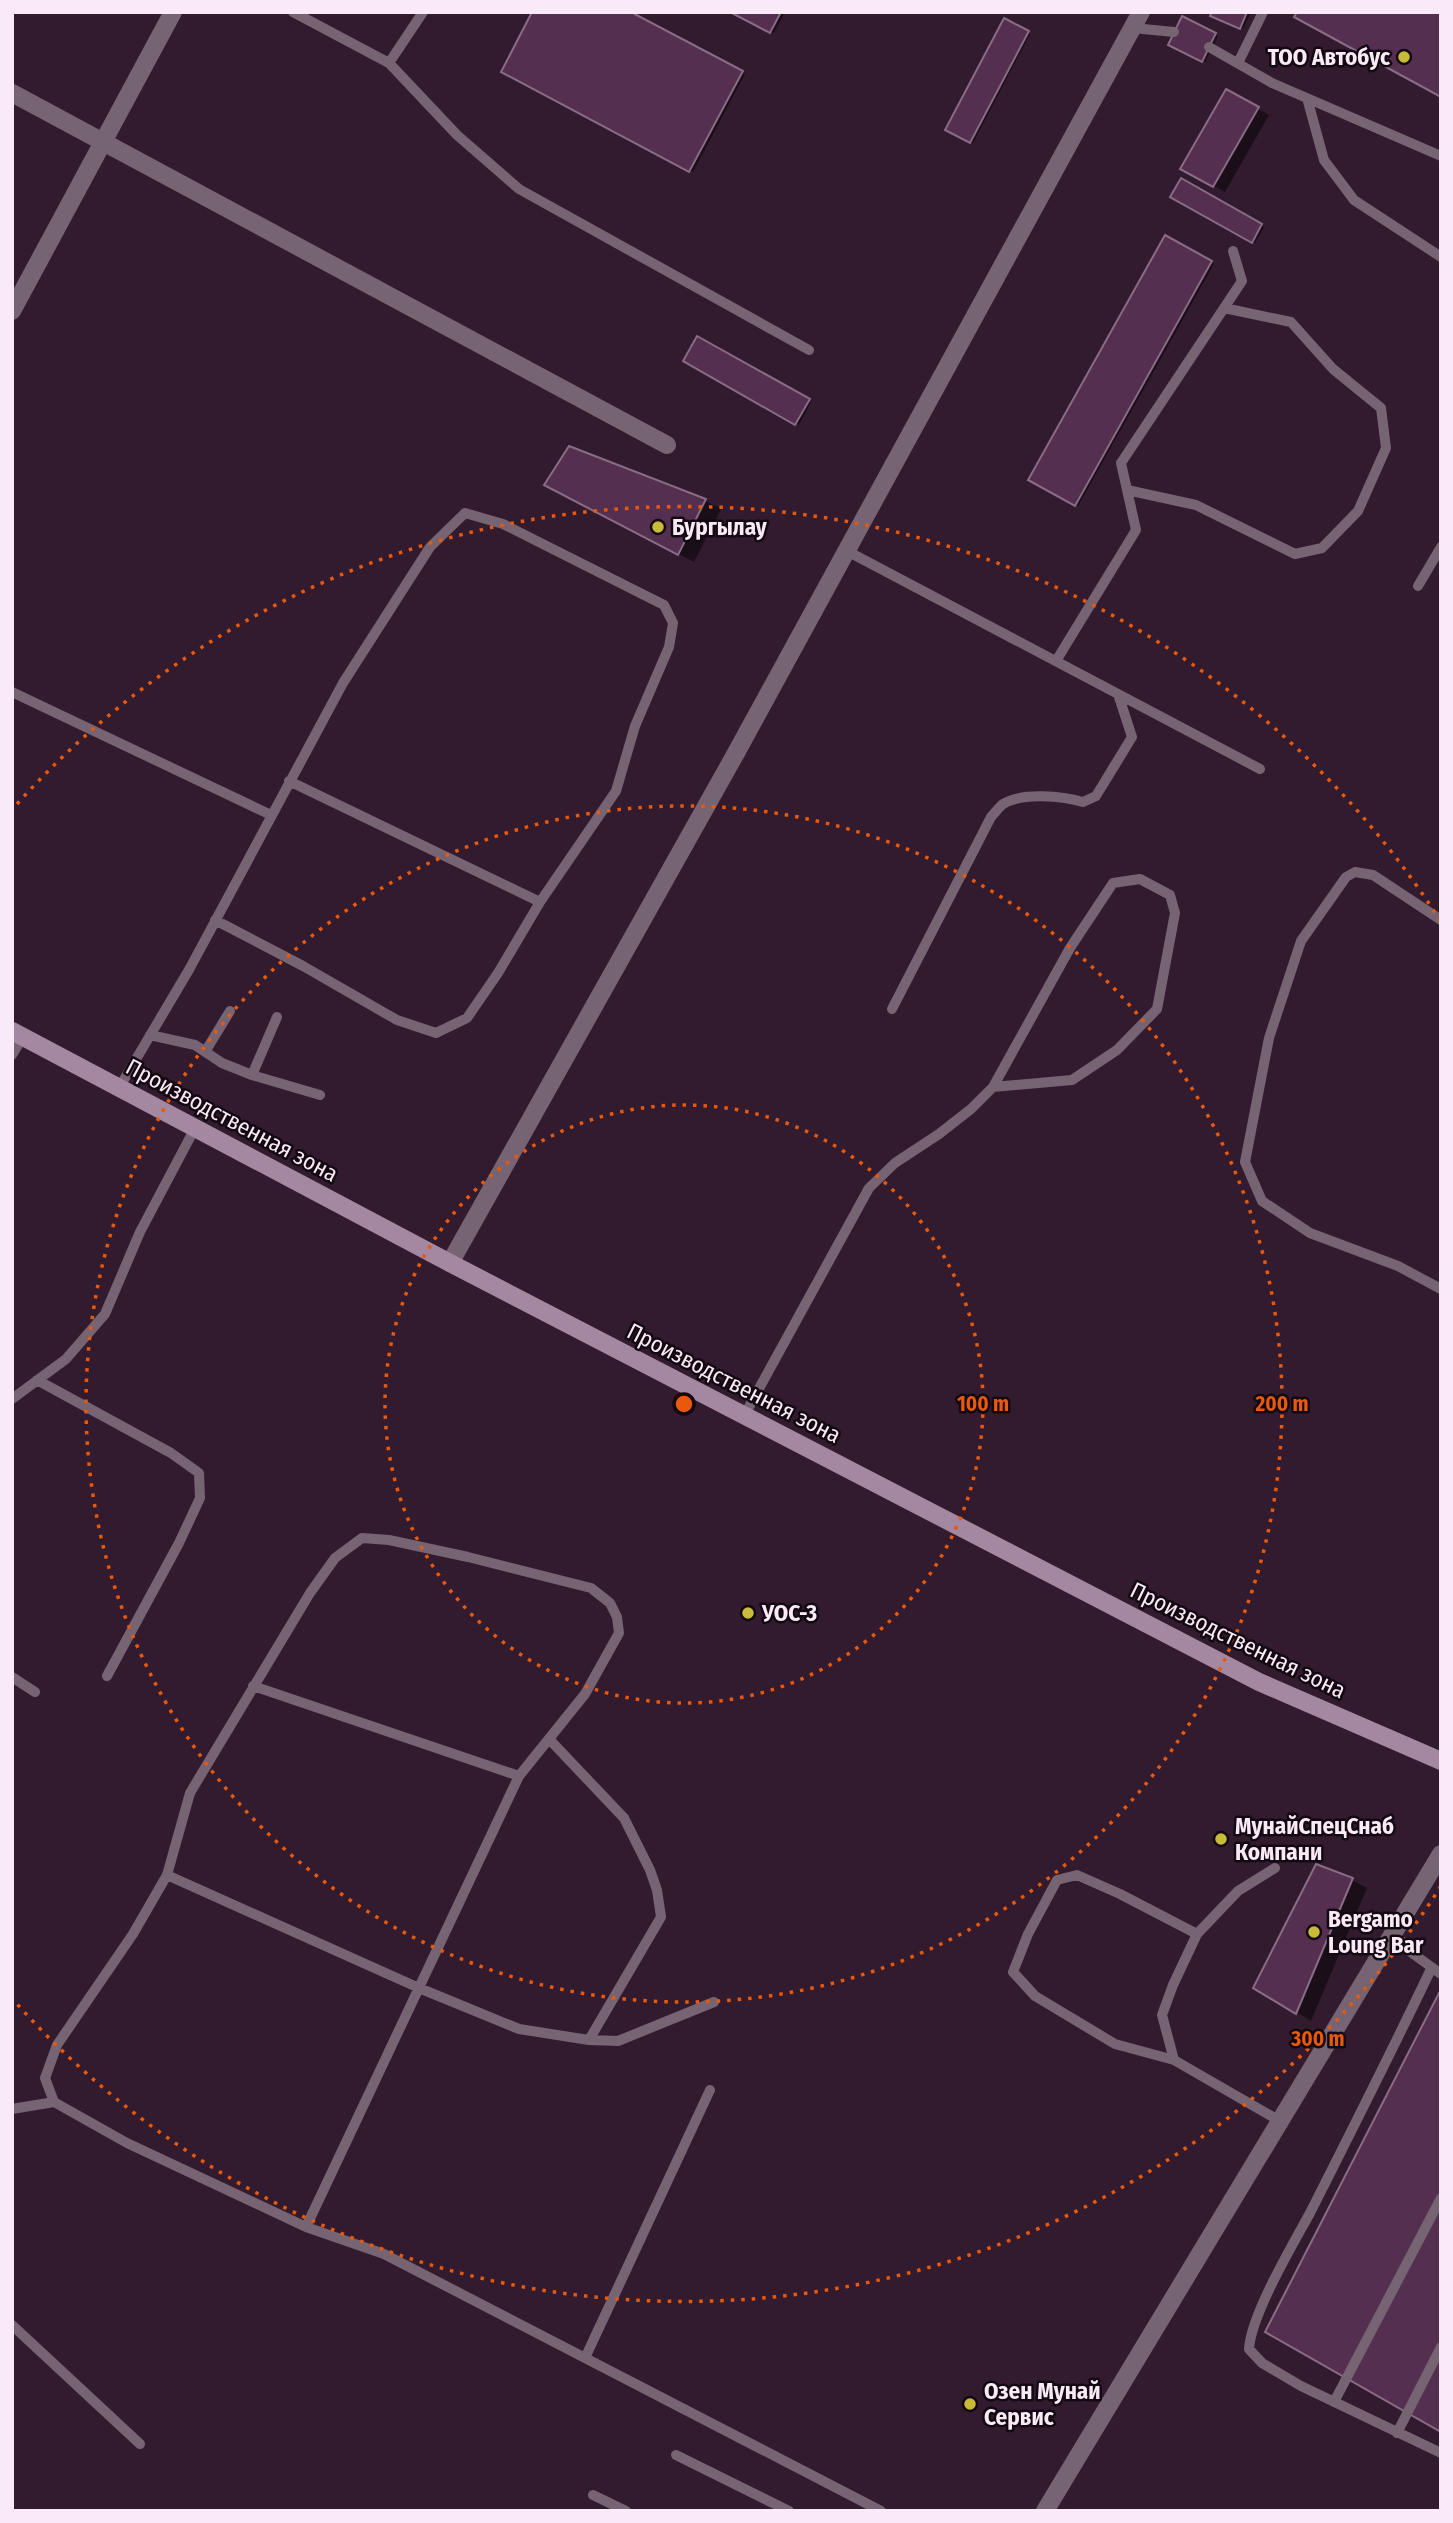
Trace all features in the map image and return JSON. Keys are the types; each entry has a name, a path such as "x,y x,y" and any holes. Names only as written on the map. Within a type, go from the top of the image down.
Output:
{"main road":[{"name":"Производственная зона","path":"18,1034 450,1263 1259,1682 1441,1761"}],"street":[{"path":"12,311 173,12"},
{"path":"450,1263 847,551 1137,20"},
{"path":"12,93 667,445"},
{"path":"1045,2511 1441,1854"}],"lane":[{"path":"293,12 389,63 457,135 519,189 808,350"},
{"path":"389,63 423,12"},
{"path":"1238,63 1263,12"},
{"path":"1137,20 1174,32"},
{"path":"1209,47 1272,83 1441,156"},
{"path":"1307,98 1324,160 1354,200 1441,257"},
{"path":"1056,661 1136,530 1121,463 1242,281 1233,251"},
{"path":"1127,490 1196,505 1295,554 1322,548 1358,511 1386,448 1381,408 1333,369 1291,322 1224,308"},
{"path":"119,1088 215,920 343,683 430,547 465,513 503,524 664,605 673,624 669,647 635,726 616,791 540,902 498,973 467,1018 436,1033 397,1020 215,920"},
{"path":"1418,586 1441,547"},
{"path":"847,551 1260,769"},
{"path":"12,692 271,816"},
{"path":"892,1009 991,817 1003,804 1023,798 1062,796 1083,802 1096,796 1132,737 1118,694"},
{"path":"289,781 540,902"},
{"path":"1441,920 1373,875 1355,872 1346,877 1301,941 1269,1038 1245,1162 1262,1201 1310,1233 1398,1266 1441,1289"},
{"path":"744,1416 869,1188 895,1163 971,1109 993,1087 1070,948 1113,883 1140,880 1170,895 1175,914 1157,1009 1116,1050 1072,1080 993,1087"},
{"path":"205,1052 230,1011"},
{"path":"252,1075 277,1017"},
{"path":"12,1055 18,1034"},
{"path":"150,1035 195,1045 222,1063 320,1095"},
{"path":"12,1399 66,1359 105,1314 140,1232 195,1128"},
{"path":"37,1380 171,1453 199,1473 200,1498 179,1543 107,1676"},
{"path":"54,2102 45,2078 57,2045 133,1934 167,1875 190,1793 310,1593 335,1558 362,1538 389,1540 591,1588 610,1603 617,1617 619,1633 585,1693 519,1776 306,2227"},
{"path":"12,1677 35,1692"},
{"path":"253,1686 519,1776"},
{"path":"549,1739 624,1818 650,1870 657,1890 661,1917 589,2040"},
{"path":"1174,2060 1162,2015 1197,1934 1238,1891 1275,1868"},
{"path":"167,1875 419,1988 519,2029 589,2040 618,2041 714,2002"},
{"path":"1197,1934 1077,1875 1057,1880 1028,1934 1013,1972 1035,1996 1115,2044 1174,2060 1280,2121"},
{"path":"1390,1937 1436,1971 1279,2271 1250,2334 1249,2349 1262,2363 1301,2386 1441,2453"},
{"path":"585,2358 710,2090"},
{"path":"12,2109 54,2102 127,2143 306,2227 384,2254 872,2509"},
{"path":"1334,2402 1441,2198"},
{"path":"12,2325 140,2444"},
{"path":"1397,2433 1441,2347"},
{"path":"676,2455 789,2511"},
{"path":"593,2495 626,2511"}],"building":[{"path":"532,12 631,12 743,71 689,172 501,72"},
{"path":"730,12 781,12 770,33"},
{"path":"1212,12 1247,12 1240,29 1210,16"},
{"name":"ТОО Автобус","path":"1297,12 1441,12 1441,97 1294,17"},
{"path":"1182,16 1216,33 1202,62 1168,45"},
{"path":"1004,18 1029,31 970,143 945,130"},
{"path":"1226,89 1259,107 1213,187 1180,169"},
{"path":"1181,178 1262,224 1252,243 1170,197"},
{"path":"1165,235 1212,261 1075,506 1028,480"},
{"path":"697,336 810,399 795,425 683,361"},
{"name":"Бургылау","path":"569,446 706,499 678,555 544,485"},
{"path":"1316,1864 1353,1878 1296,2014 1253,1988"},
{"path":"1439,1993 1441,1994 1441,2432 1265,2332"}],"place":[{"name":"ТОО Автобус","path":"1404,57"},
{"name":"Бургылау","path":"658,527"},
{"name":"УОС-3","path":"748,1613"},
{"name":"МунайСпецСнаб Компани","path":"1221,1839"},
{"name":"Bergamo Loung Bar","path":"1314,1932"},
{"name":"Озен Мунай Сервис","path":"970,2404"}]}
